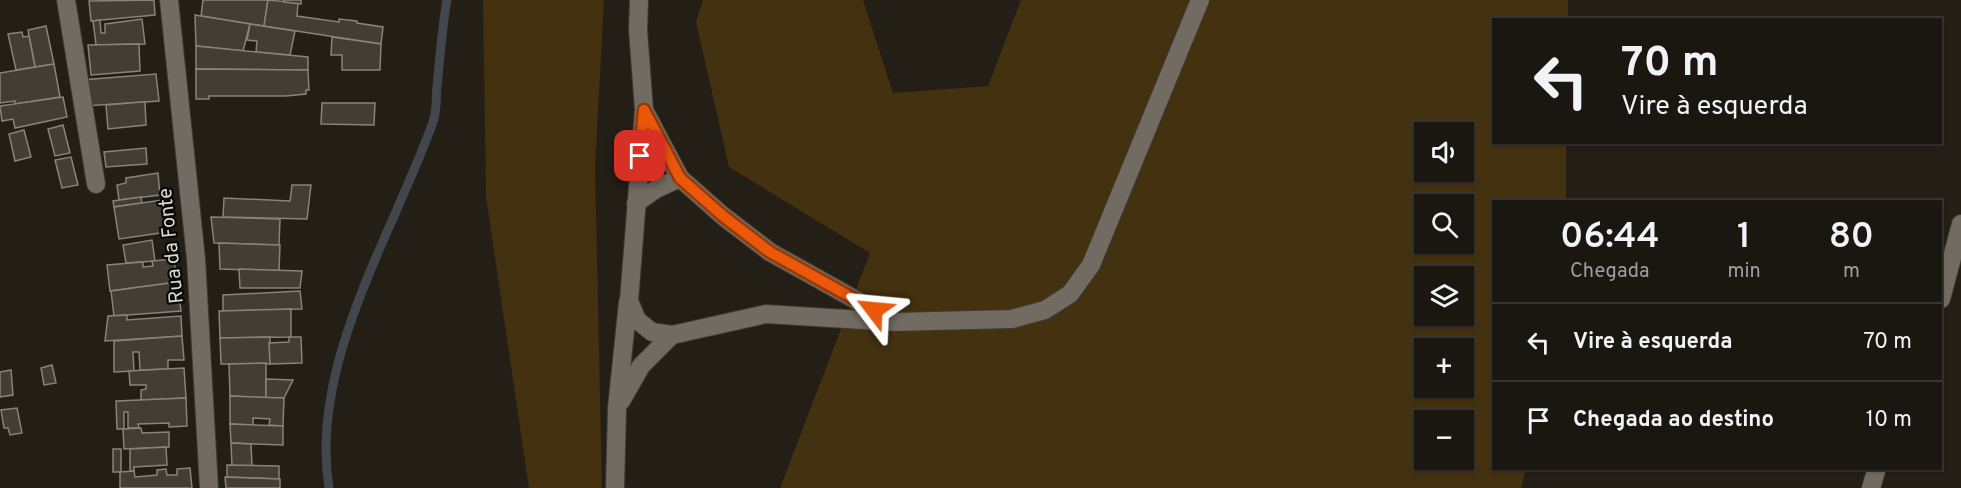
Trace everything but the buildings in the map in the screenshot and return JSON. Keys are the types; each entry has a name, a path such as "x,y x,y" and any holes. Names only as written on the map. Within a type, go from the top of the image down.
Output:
{"street":[{"path":"66,0 96,184"},
{"name":"Rua da Fonte","path":"170,0 196,259 209,488"},
{"path":"615,488 617,408 629,300 644,110 638,30 639,0"},
{"path":"629,300 637,320 652,332 672,335 766,314 895,321 1012,319 1046,310 1070,294 1091,265 1200,0"},
{"path":"644,110 680,178 723,216 770,252 895,321"},
{"path":"636,203 680,178"},
{"path":"1942,295 1961,224"},
{"path":"617,408 640,366 672,335"},
{"path":"1871,488 1876,470"}],"shaded area":[{"path":"483,0 604,0 595,167 602,488 529,488 486,197"},
{"path":"703,0 863,0 893,93 988,86 1021,0 1568,0 1568,18 1492,18 1492,144 1566,144 1566,200 1492,200 1492,470 1526,470 1521,488 780,488 870,253 729,167 696,22"}],"waterway":[{"path":"329,488 326,441 331,394 343,347 359,300 434,118 447,0"}],"route":[{"path":"640,156 644,110 680,178 723,216 770,252 874,310"}]}
